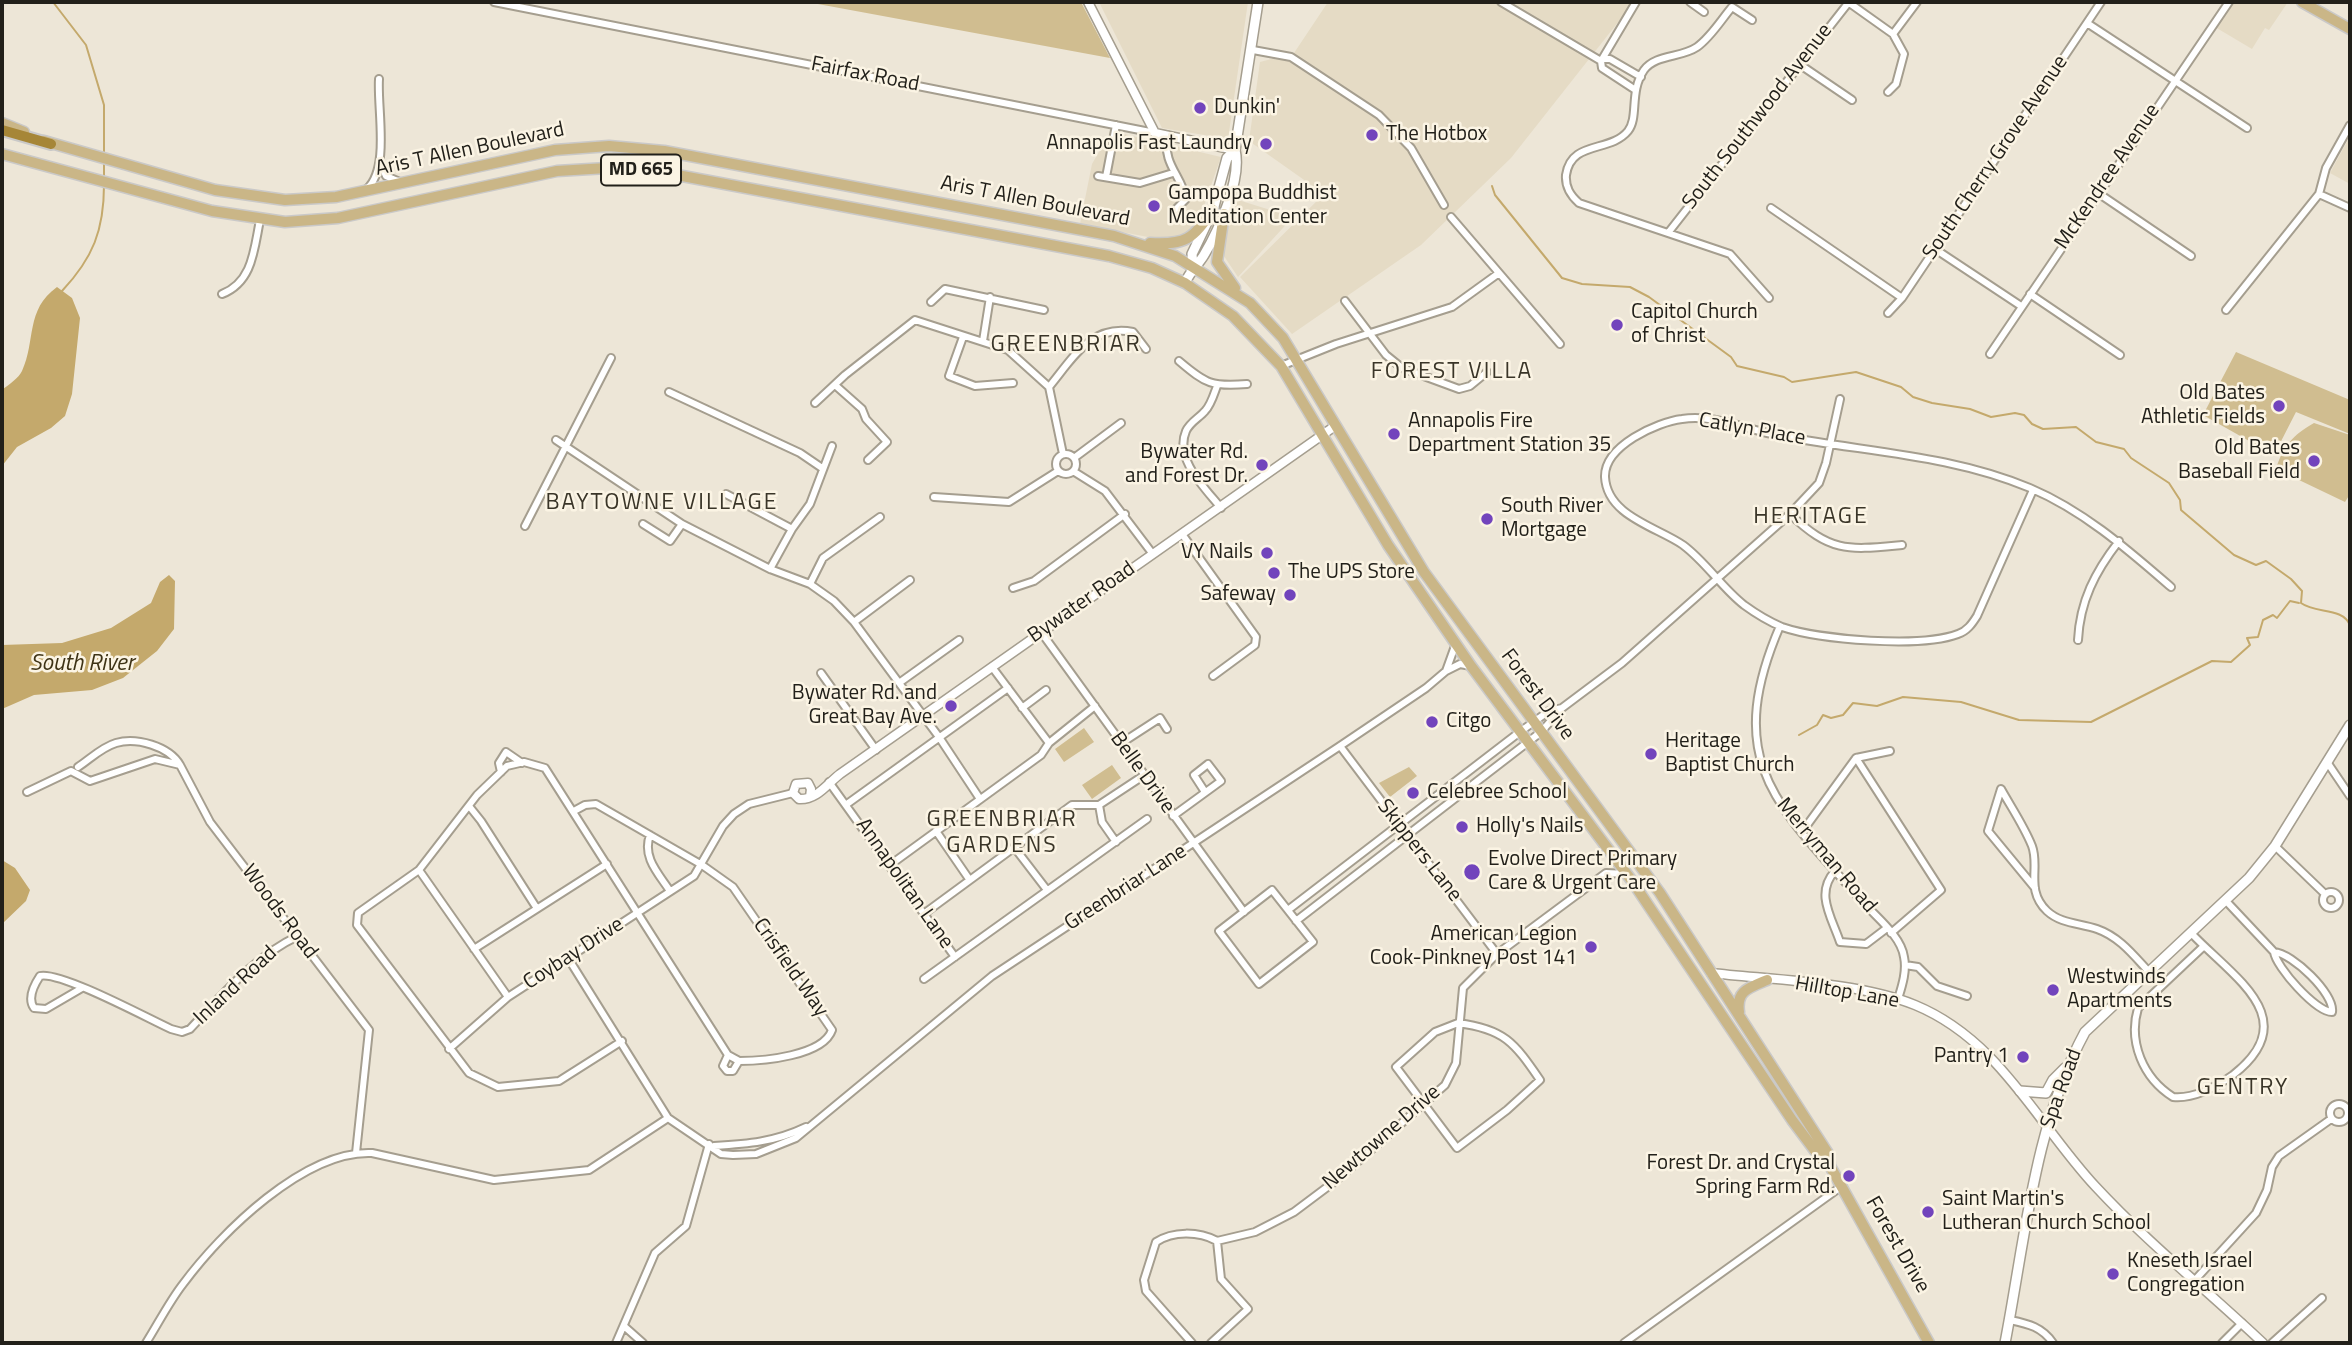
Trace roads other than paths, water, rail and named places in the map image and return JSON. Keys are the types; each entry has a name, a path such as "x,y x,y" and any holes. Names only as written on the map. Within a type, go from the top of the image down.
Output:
{"highway":[{"name":"Aris T Allen Boulevard","path":"2,130 54,145"}],"main road":[{"path":"1250,303 1224,276 1217,262 1224,214 1238,162 1235,150 1253,50 1258,2"},
{"path":"2302,2 2350,29"},
{"path":"2,122 54,145"},
{"name":"Aris T Allen Boulevard","path":"54,145 260,199 308,200 365,191 555,150 633,148 736,162 1139,242 1175,256 1193,267"},
{"path":"1193,267 1192,254 1213,210 1227,158 1235,150"},
{"name":"Aris T Allen Boulevard","path":"2,154 260,220 338,218 557,171 631,169 733,183 1109,256 1152,268 1185,283"},
{"path":"1139,242 1175,244 1189,239 1213,210"},
{"path":"1185,283 1193,267 1202,258 1224,214"},
{"name":"Forest Drive","path":"1193,267 1250,303 1283,338 1431,583 1660,893 1829,1155 1830,1166"},
{"name":"Forest Drive","path":"1185,283 1233,316 1281,366 1388,545 1455,644 1627,874 1798,1129 1822,1160 1830,1166 1929,1343"},
{"path":"1352,485 1366,478"},
{"name":"Spa Road","path":"2005,1343 2047,1126 2066,1067 2085,1032 2227,902 2275,846 2350,725"},
{"path":"1691,970 1711,972"},
{"path":"1739,1016 1737,999 1740,993 1766,980"},
{"path":"2020,1091 2046,1093 2053,1080 2066,1067"}],"street":[{"name":"Fairfax Road","path":"494,2 1235,150"},
{"path":"1088,2 1155,133"},
{"path":"1501,2 1601,60 1610,59 1641,77"},
{"path":"1634,89 1602,68 1601,60 1636,2"},
{"path":"1690,2 1704,12"},
{"path":"1849,2 1893,34 1904,54 1896,84 1888,92"},
{"name":"South Southwood Avenue","path":"1668,233 1849,2"},
{"path":"1893,34 1917,2"},
{"name":"South Cherry Grove Avenue","path":"1888,313 1902,298 2101,2"},
{"name":"McKendree Avenue","path":"1990,354 2174,79 2229,2"},
{"path":"1752,20 1732,7 1695,49 1653,62 1634,89 1632,119 1628,131 1615,140 1579,152 1568,167 1567,188 1579,203 1730,254 1769,298"},
{"path":"2087,23 2247,128"},
{"path":"1253,50 1291,57 1379,115 1409,145 1444,205"},
{"path":"1799,64 1852,100"},
{"path":"365,191 377,178 380,163 379,79"},
{"path":"1116,125 1102,176 1140,183 1173,173"},
{"path":"2226,310 2319,194 2326,168 2350,125"},
{"path":"1167,135 1165,148 1173,173 1186,199 1175,210"},
{"path":"380,163 386,176 403,183"},
{"path":"2098,193 2191,256"},
{"path":"2319,194 2350,208"},
{"path":"1771,208 1902,298"},
{"path":"1451,217 1560,344"},
{"path":"222,294 233,290 247,275 260,220"},
{"path":"1935,249 2021,306"},
{"path":"1281,366 1368,333 1452,307 1499,273"},
{"path":"931,302 945,289 1044,310"},
{"path":"2030,294 2120,355"},
{"path":"984,341 990,298"},
{"path":"1345,301 1393,363 1452,387 1470,386 1486,372"},
{"path":"815,403 915,320 1008,350 1049,387 1063,454"},
{"path":"1049,387 1089,339 1105,331 1133,332 1146,349"},
{"path":"963,337 949,376 975,386 996,387 1013,383"},
{"path":"525,526 611,358"},
{"path":"1179,361 1194,374 1217,386 1247,384"},
{"path":"835,385 862,409 866,419 887,442 868,460"},
{"path":"1217,386 1207,410 1186,430 1184,447 1185,457 1196,477 1221,508"},
{"path":"669,392 800,453 822,468"},
{"path":"1297,921 1541,732 1562,708 1622,663 1790,514 1818,483 1840,399"},
{"name":"Catlyn Place","path":"2033,489 1977,616 1966,631 1943,638 1859,640 1824,637 1780,626 1744,605 1681,544 1640,523 1622,509 1608,491 1605,477 1614,454 1659,425 1682,418 1713,420 1771,434 1968,466 2033,489 2075,511 2119,541 2171,586"},
{"path":"1073,471 1074,458 1121,424"},
{"name":"Bywater Road","path":"810,793 821,793 829,782 1335,426"},
{"path":"556,440 682,524 771,569 810,584 834,601 854,622 939,737 980,799"},
{"path":"771,569 792,529 810,504 832,446"},
{"path":"1063,454 1074,458"},
{"path":"1058,471 1056,461 1063,454"},
{"path":"1058,471 1064,474 1073,471"},
{"path":"934,497 1009,502 1058,471"},
{"path":"1073,471 1105,491 1152,553"},
{"path":"726,495 792,529"},
{"path":"1013,588 1034,581 1125,514"},
{"path":"1790,514 1814,535 1839,547 1902,545"},
{"path":"810,584 823,558 880,517"},
{"path":"643,524 670,541 682,524"},
{"path":"1182,534 1256,637 1255,645 1213,676"},
{"path":"2078,640 2079,620 2095,572 2119,541"},
{"path":"854,622 910,580"},
{"name":"Merryman Road","path":"1780,626 1759,683 1754,727 1765,775 1776,797 1802,832 1899,943 1905,965"},
{"name":"Belle Drive","path":"1041,632 1143,776 1196,842 1244,912"},
{"path":"899,683 959,640"},
{"path":"1446,671 1454,656 1455,644"},
{"name":"Greenbriar Lane","path":"711,1145 772,1141 817,1121 992,976 1340,746 1426,688 1446,671 1460,664 1471,666"},
{"path":"992,667 1049,743"},
{"path":"821,673 876,750"},
{"path":"847,804 1008,688"},
{"path":"1022,708 1046,690"},
{"path":"890,865 1041,755 1049,743 1095,706"},
{"path":"1287,910 1534,722 1549,711 1562,708"},
{"path":"1120,744 1160,718 1167,729"},
{"path":"78,767 104,750 124,742 169,751 180,765"},
{"name":"Skippers Lane","path":"1340,746 1406,837 1497,954"},
{"path":"1802,832 1856,758 1890,751"},
{"path":"501,772 499,763 506,752 522,762 545,768 728,1055 738,1061 733,1071 727,1071 723,1066 728,1055"},
{"path":"1835,871 1826,881 1823,891 1840,942 1866,944 1889,931 1941,890 1856,758"},
{"path":"27,792 71,771 90,781 155,759 180,765"},
{"path":"522,762 507,766 468,806 419,870 366,905 358,913 357,925 469,1073 498,1087 559,1081 622,1041"},
{"path":"2327,762 2350,796"},
{"path":"1208,764 1221,781 1205,792 1194,775 1208,764"},
{"name":"Woods Road","path":"180,765 210,822 369,1030 356,1153"},
{"path":"925,913 1072,805 1099,805 1143,776"},
{"path":"573,811 585,805 596,804 702,865 723,826 734,814 749,804 793,793 799,782 808,783 810,793 802,800 793,793"},
{"name":"Annapolitan Lane","path":"829,782 955,957 924,979"},
{"path":"2035,888 2033,848 2001,789 1988,831 2035,888 2046,910 2058,919 2097,929 2122,942 2150,973"},
{"name":"Greenbriar Lane","path":"1173,816 1205,792"},
{"path":"1099,805 1102,822 1115,842"},
{"path":"468,806 481,821 536,906"},
{"path":"955,957 1147,819"},
{"path":"936,831 969,879"},
{"path":"650,835 646,850 648,857 670,891"},
{"path":"2275,846 2325,894"},
{"path":"1014,847 1047,890"},
{"path":"1611,852 1606,873 1627,874"},
{"path":"474,949 536,906 607,864"},
{"name":"Coybay Drive","path":"449,1049 509,997 694,876 702,865"},
{"name":"Crisfield Way","path":"702,865 733,887 832,1030 829,1038 820,1046 765,1061 738,1061"},
{"path":"419,870 509,997"},
{"name":"Newtowne Drive","path":"1192,1343 1146,1291 1144,1280 1156,1242 1168,1234 1208,1236 1217,1241 1255,1232 1294,1212 1338,1179 1445,1085 1456,1063 1463,988 1497,954 1606,873"},
{"path":"1272,890 1287,910 1313,942 1259,984 1219,931 1272,890"},
{"path":"2227,902 2274,952 2276,960 2298,988 2322,1011 2332,1013 2332,1001 2313,977 2283,953 2274,952"},
{"path":"2192,934 2204,946 2250,992 2265,1025 2264,1042 2257,1054 2228,1079 2198,1094 2184,1098 2173,1097 2142,1066 2134,1019 2138,1008 2204,946"},
{"name":"Inland Road","path":"82,988 46,1009 34,1008 32,993 40,976 60,978 183,1032 190,1029 246,972 278,945 298,936"},
{"path":"568,958 668,1118 711,1145 686,1226 655,1253 616,1343"},
{"path":"1898,999 1905,965 1917,967 1937,986 1967,996"},
{"name":"Hilltop Lane","path":"1711,972 1870,992 1898,999 1940,1018 1966,1034 1996,1062 2094,1185 2263,1343"},
{"path":"1458,1023 1498,1031 1524,1056 1540,1080 1507,1110 1457,1148 1396,1067 1435,1032 1458,1023"},
{"path":"146,1343 183,1284 254,1209 327,1162 356,1153 415,1162 494,1181 589,1170 668,1118"},
{"path":"2195,1280 2256,1213 2267,1189 2272,1167 2279,1156 2331,1119"},
{"path":"1624,1343 1842,1186"},
{"path":"1211,1343 1248,1309 1220,1279 1217,1241"},
{"path":"2272,1343 2322,1298"},
{"path":"2010,1320 2034,1326 2045,1332 2053,1343"},
{"path":"2222,1343 2242,1323"},
{"path":"625,1327 643,1343"}],"water":[{"path":"57,287 72,298 80,318 72,394 65,416 51,428 17,447 2,466 2,390 22,371 40,306"},
{"name":"South River","path":"169,575 175,581 174,629 157,651 123,678 92,690 34,695 2,709 2,645 62,643 111,628 151,603 160,582"},
{"path":"2,860 15,868 30,890 26,901 2,924"}],"waterway":[{"path":"53,2 86,45 104,105 104,155"},
{"path":"104,164 104,176"},
{"path":"62,291 82,267 95,242 102,216 104,185"},
{"path":"1492,186 1495,195 1562,278 1582,284 1630,287 1649,297 1731,357 1737,366 1784,377 1792,382 1856,372 1901,387 1913,397 1932,403 1970,409 1991,417 2015,413 2024,415 2032,424 2043,429 2076,427 2096,442 2124,449 2131,458 2169,483 2180,500 2181,510 2234,555 2256,565 2266,561 2291,579 2302,591 2301,603 2335,613 2346,619 2350,625"},
{"path":"1799,735 1817,725 1823,715 1831,718 1843,715 1853,703 1877,706 1903,697 1961,702 2019,720 2091,722 2212,661 2231,662 2250,645 2247,638 2258,637 2263,620 2273,615 2277,618 2290,601 2299,603"}],"place":[{"name":"Dunkin'","path":"1200,108"},
{"name":"The Hotbox","path":"1372,135"},
{"name":"Annapolis Fast Laundry","path":"1266,144"},
{"name":"Gampopa Buddhist Meditation Center","path":"1154,206"},
{"name":"Capitol Church of Christ","path":"1617,325"},
{"name":"Old Bates Athletic Fields","path":"2279,406"},
{"name":"Annapolis Fire Department Station 35","path":"1394,434"},
{"name":"Old Bates Baseball Field","path":"2314,461"},
{"name":"Bywater Rd. and Forest Dr.","path":"1262,465"},
{"name":"South River Mortgage","path":"1487,519"},
{"name":"VY Nails","path":"1267,553"},
{"name":"The UPS Store","path":"1274,573"},
{"name":"Safeway","path":"1290,595"},
{"name":"Bywater Rd. and Great Bay Ave.","path":"951,706"},
{"name":"Citgo","path":"1432,722"},
{"name":"Heritage Baptist Church","path":"1651,754"},
{"name":"Celebree School","path":"1413,793"},
{"name":"Holly's Nails","path":"1462,827"},
{"name":"Evolve Direct Primary Care & Urgent Care","path":"1472,872"},
{"name":"American Legion Cook-Pinkney Post 141","path":"1591,947"},
{"name":"Westwinds Apartments","path":"2053,990"},
{"name":"Pantry 1","path":"2023,1057"},
{"name":"Forest Dr. and Crystal Spring Farm Rd.","path":"1849,1176"},
{"name":"Saint Martin's Lutheran Church School","path":"1928,1212"},
{"name":"Kneseth Israel Congregation","path":"2113,1274"}],"district":[{"name":"GREENBRIAR","path":"1066,345"},
{"name":"FOREST VILLA","path":"1452,372"},
{"name":"BAYTOWNE VILLAGE","path":"662,503"},
{"name":"HERITAGE","path":"1811,517"},
{"name":"GREENBRIAR GARDENS","path":"1002,833"},
{"name":"GENTRY","path":"2243,1088"}]}
